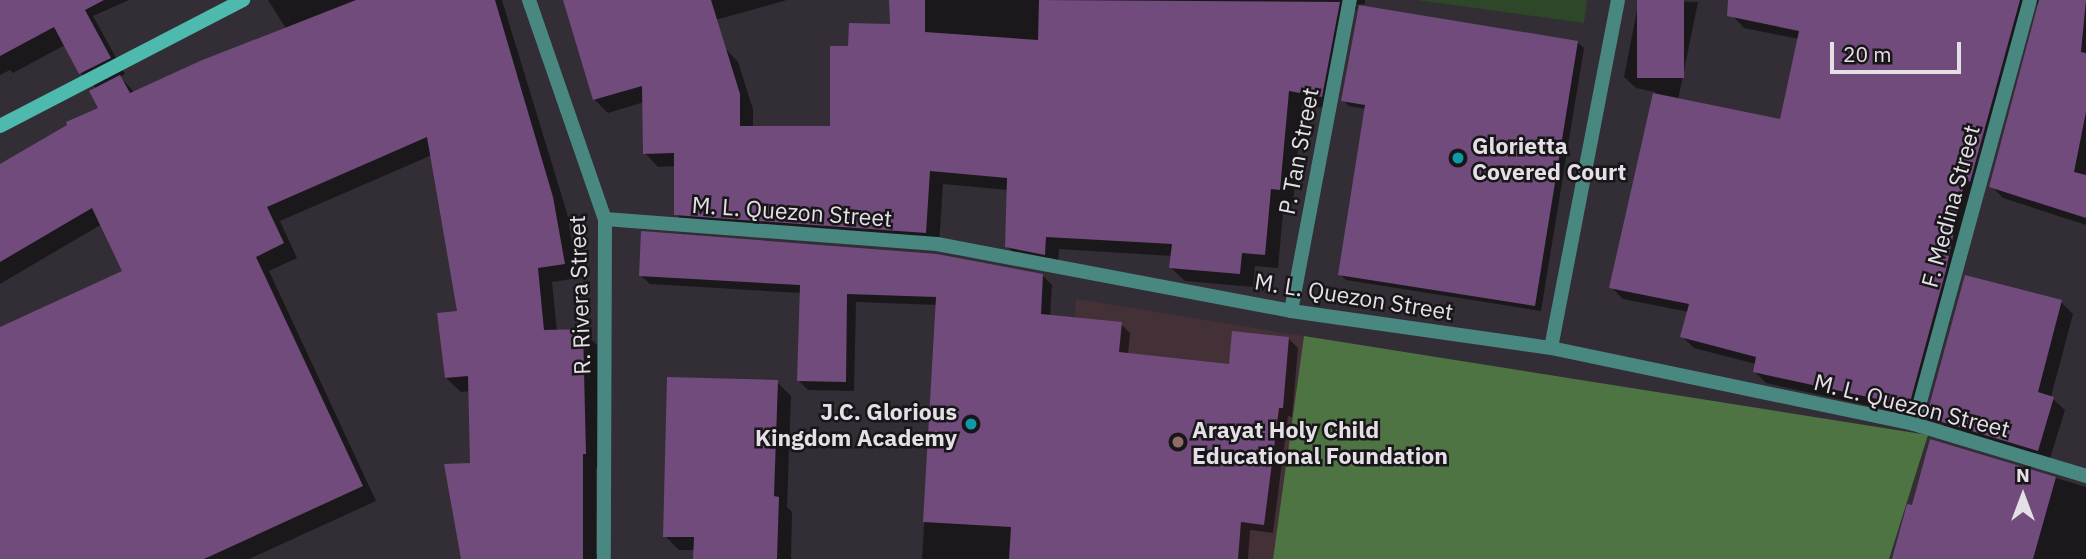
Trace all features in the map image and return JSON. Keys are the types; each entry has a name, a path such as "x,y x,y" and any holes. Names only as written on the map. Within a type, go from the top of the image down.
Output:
{"main road":[{"path":"0,126 243,0"}],"street":[{"name":"R. Rivera Street","path":"529,0 605,219 604,559"},
{"name":"P. Tan Street","path":"1291,311 1350,0"},
{"path":"1551,348 1618,0"},
{"name":"F. Medina Street","path":"1914,424 2030,0"},
{"name":"M. L. Quezon Street","path":"605,219 937,244 1291,311 1551,348 1914,424 2086,476"}],"shaded area":[{"name":"Arayat Holy Child Educational Foundation","path":"1076,299 1304,336 1273,559 1061,559"}],"green space":[{"path":"1417,0 1587,0 1584,23"},
{"path":"1304,336 1928,435 1889,559 1273,559"}],"building":[{"path":"0,0 104,0 85,10 111,58 79,74 54,27 0,56"},
{"path":"356,0 495,0 553,197 565,264 538,268 544,330 583,329 586,454 583,454 583,559 461,559 444,464 470,463 468,376 445,378 437,313 457,311 427,137 267,207 284,243 256,257 363,486 204,559 0,559 0,327 122,271 92,208 0,262 0,164 67,125 66,122 98,108 89,91 120,75 130,93 200,61"},
{"path":"563,0 711,0 740,94 740,126 830,126 830,46 848,46 849,23 890,24 889,0 925,0 925,32 1038,40 1039,0 1340,2 1322,97 1289,91 1280,190 1271,189 1265,255 1242,253 1240,274 1169,268 1172,244 1046,237 1045,255 1005,247 1007,178 930,171 926,233 674,215 674,153 643,154 642,86 593,100"},
{"path":"1637,0 1684,0 1684,78 1637,78"},
{"path":"1728,0 2020,0 1970,182 1966,180 1963,188 1946,270 1909,406 1753,372 1756,357 1680,337 1689,304 1609,288 1653,93 1780,119 1799,31 1727,16"},
{"path":"2039,0 2086,0 2081,52 2086,53 2086,112 2074,172 2086,175 2086,218 1989,187"},
{"name":"Glorietta Covered Court","path":"1359,5 1578,41 1535,306 1338,275 1365,105 1341,101"},
{"path":"641,231 937,254 1043,274 1041,314 1122,322 1119,352 1229,364 1232,331 1289,337 1283,408 1279,408 1264,525 1241,522 1238,559 1009,559 1011,527 923,522 936,297 847,294 846,382 797,381 800,285 639,276"},
{"path":"1965,275 2062,300 2038,392 2054,397 2038,451 1935,420 1938,413 1928,410"},
{"path":"667,377 778,380 774,496 779,497 777,559 693,559 694,537 663,537"},
{"path":"1930,439 2056,477 2033,559 1892,559 1907,504 1912,505"}],"place":[{"name":"Glorietta Covered Court","path":"1458,158"},
{"name":"J.C. Glorious Kingdom Academy","path":"971,424"},
{"name":"Arayat Holy Child Educational Foundation","path":"1178,442"}]}
